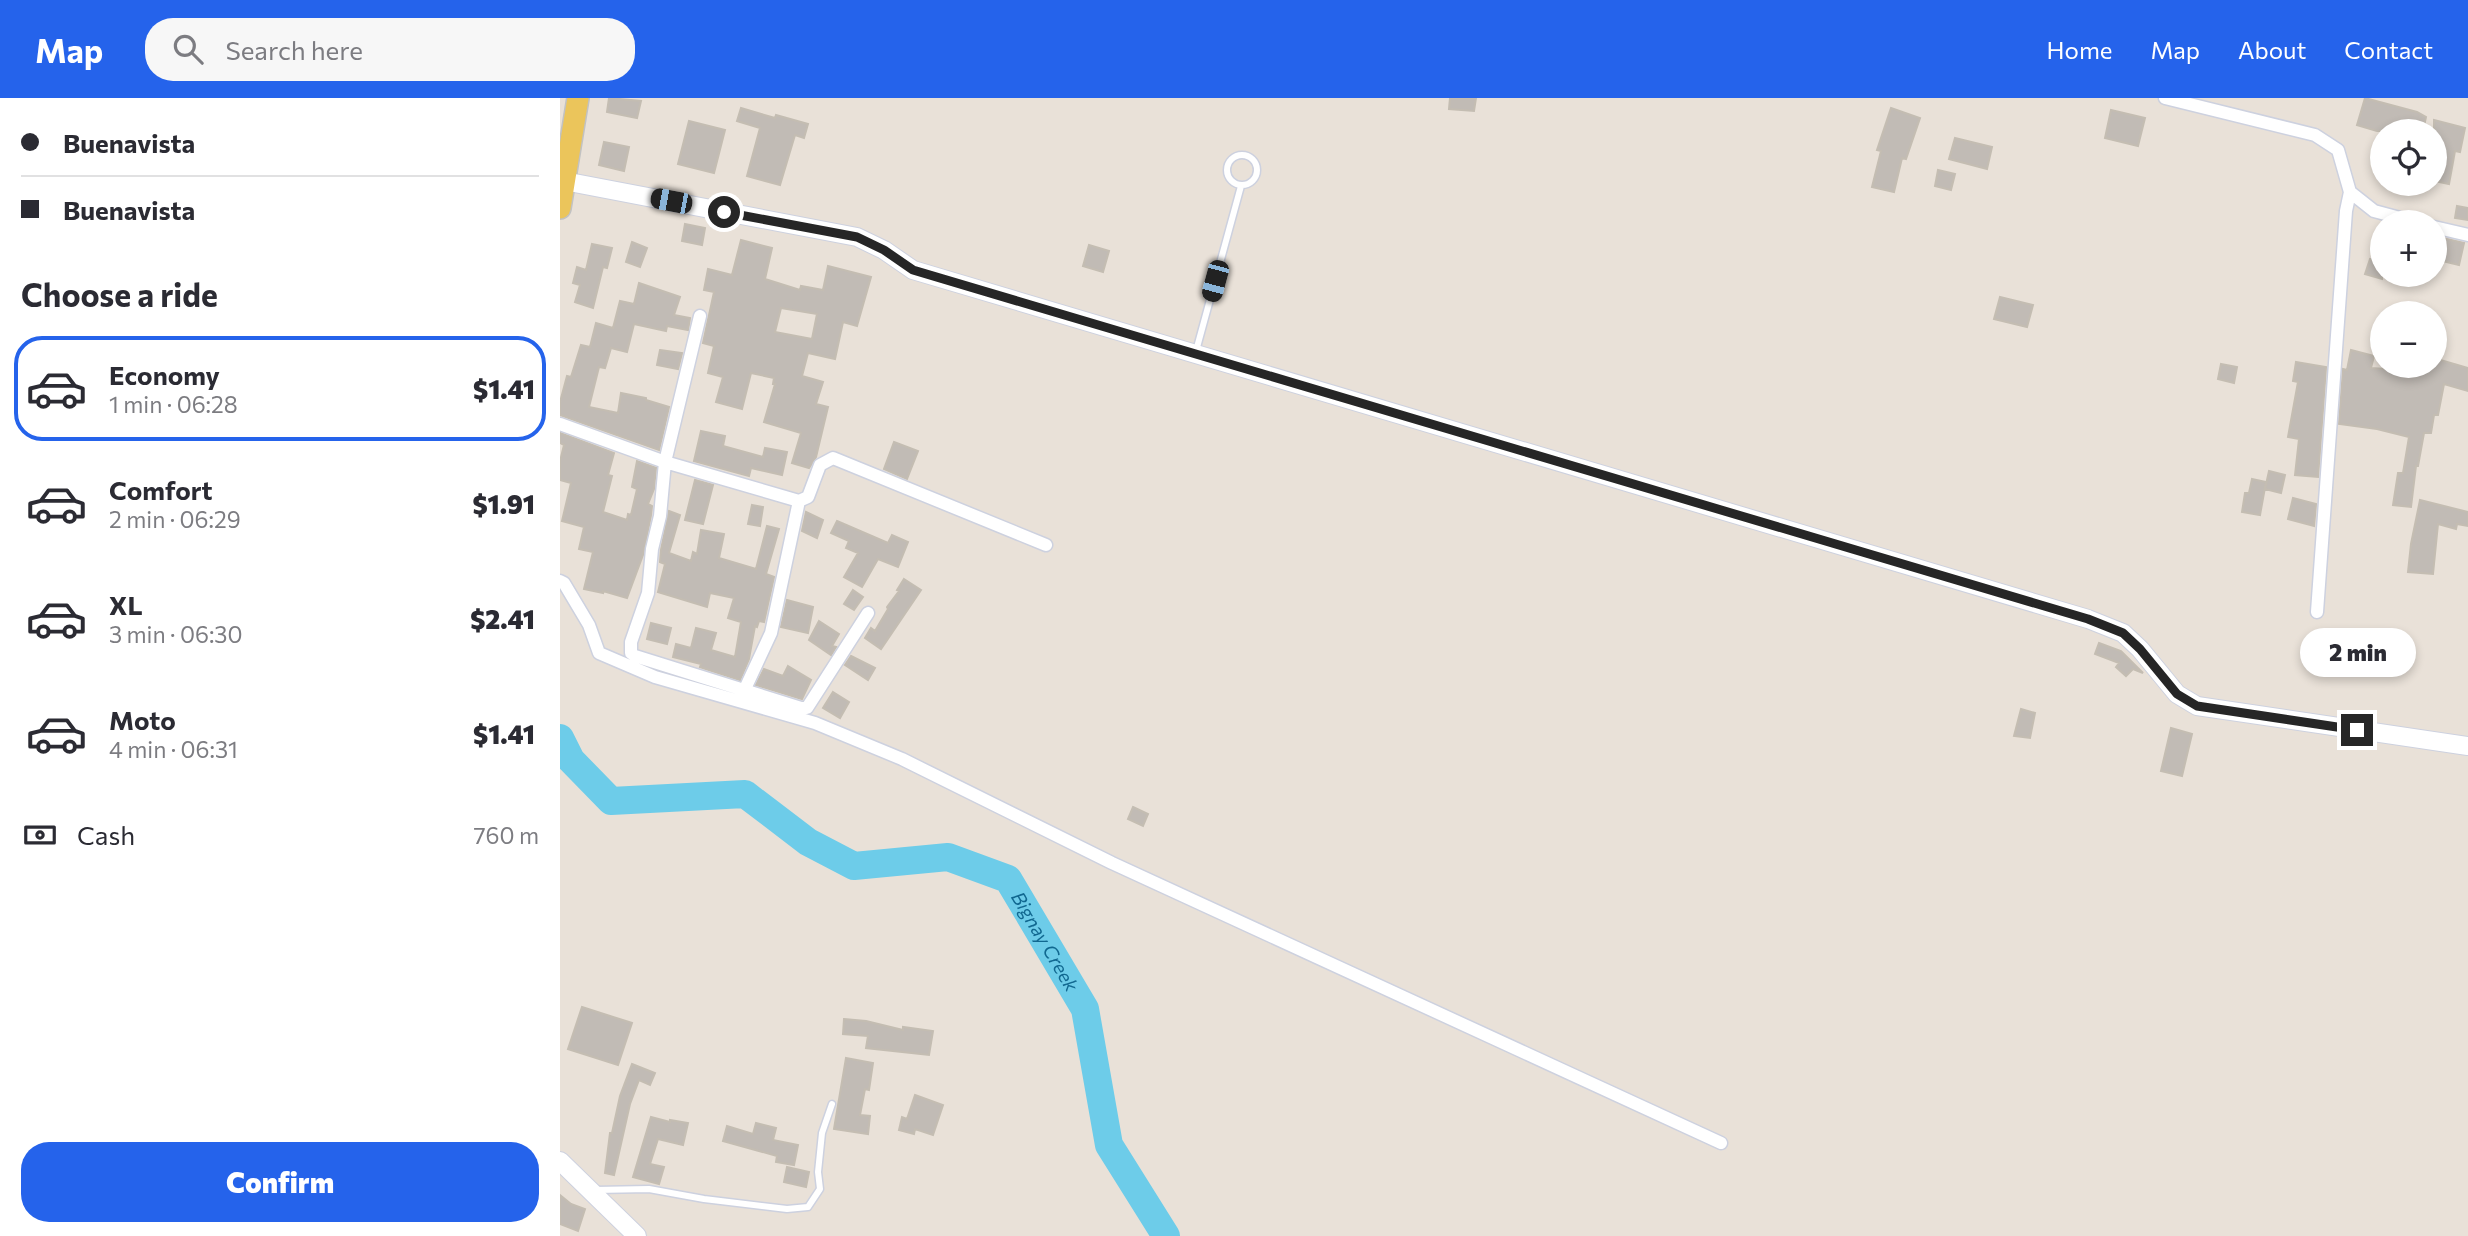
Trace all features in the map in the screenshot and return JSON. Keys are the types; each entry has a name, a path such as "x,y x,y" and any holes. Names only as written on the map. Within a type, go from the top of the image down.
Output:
{"main road":[{"path":"560,208 562,181 578,98"}],"street":[{"path":"2165,98 2315,135 2338,150 2350,192 2346,211 2318,612"},
{"path":"562,181 857,237 884,250 913,270 2088,619 2123,633 2140,649 2177,694 2197,706 2468,746"},
{"path":"2350,192 2373,210"},
{"path":"2447,230 2468,235"},
{"path":"700,316 665,462 648,593 631,642 631,653 744,691 807,708 868,613"},
{"path":"560,424 665,462 799,501 808,497 820,465 832,458 1046,545"},
{"path":"744,691 771,633 799,501"},
{"path":"560,581 564,583 589,625 599,653 654,677 815,723 902,759 1112,863 1721,1143"},
{"path":"560,1161 637,1236"}],"lane":[{"path":"1242,155 1251,158 1258,170 1251,183 1241,186 1231,181 1227,172 1230,162 1242,155"},
{"path":"1196,352 1241,186"},
{"path":"589,1190 649,1189 787,1209 808,1207 820,1189 818,1172 822,1133 832,1104"}],"building":[{"path":"609,98 641,101 637,118 607,112"},
{"path":"1450,98 1476,98 1474,111 1449,109"},
{"path":"2365,98 2426,117 2370,119 2370,129 2357,125"},
{"path":"741,108 808,124 804,138 795,135 780,185 747,176 760,128 737,121"},
{"path":"1891,108 1920,118 1906,159 1902,158 1894,192 1872,187 1881,151 1877,150"},
{"path":"2111,110 2145,118 2138,146 2105,138"},
{"path":"689,121 725,130 714,173 678,164"},
{"path":"2447,123 2465,128 2460,152 2455,151 2449,184"},
{"path":"1955,138 1992,147 1987,169 1949,159"},
{"path":"604,142 629,147 624,171 599,165"},
{"path":"1938,170 1955,174 1951,190 1935,186"},
{"path":"2457,206 2468,208 2468,220 2455,218"},
{"path":"685,224 705,228 702,245 682,241"},
{"path":"2447,239 2464,243 2459,265 2447,262"},
{"path":"741,240 772,248 765,279 800,290 801,286 823,290 828,266 871,277 857,326 843,322 835,359 808,353 802,376 823,382 816,404 828,407 816,457 809,468 792,463 801,433 764,422 775,384 774,378 751,373 742,409 716,402 723,377 708,373 714,346 703,343 714,292 704,290 708,269 732,275","holes":["781,308 817,314 812,339 775,332"]},
{"path":"632,242 647,248 640,267 626,262"},
{"path":"592,244 612,248 607,268 603,267 593,308 575,302 580,285 573,283 577,267 586,270"},
{"path":"1089,245 1109,251 1103,272 1083,266"},
{"path":"2370,259 2370,275 2365,274"},
{"path":"639,283 680,297 674,315 690,318 688,330 667,326 666,331 634,324 627,352 611,348 605,368 599,367 589,407 618,413 621,393 646,398 669,407 659,450 560,415 560,402 567,376 571,377 581,345 590,347 596,323 613,328 620,301 634,304"},
{"path":"2000,297 2033,305 2027,327 1994,319"},
{"path":"660,350 682,353 678,369 657,365"},
{"path":"2351,350 2370,355 2370,378 2447,378 2447,362 2468,368 2468,391 2444,384 2438,415 2434,415 2431,433 2424,433 2416,466 2411,507 2393,505 2398,473 2403,473 2409,437 2339,424 2343,369 2347,370"},
{"path":"2296,362 2326,367 2318,477 2295,475 2299,439 2288,437 2298,382 2293,381"},
{"path":"2221,364 2237,367 2234,383 2218,379"},
{"path":"701,431 725,436 723,446 763,457 765,448 787,452 782,475 751,468 749,476 694,461"},
{"path":"560,433 614,453 608,475 612,476 603,512 627,520 628,514 631,515 637,489 632,487 637,461 656,468 654,489 648,504 652,506 643,555 627,598 584,589 593,552 579,549 584,527 562,521 571,483 560,480 560,461 564,445 560,443"},
{"path":"894,442 918,451 907,479 884,469"},
{"path":"2269,471 2285,475 2281,493 2265,489"},
{"path":"2252,479 2266,482 2260,515 2242,512 2245,493 2249,493"},
{"path":"695,480 713,485 703,524 685,520"},
{"path":"2293,498 2316,504 2314,526 2288,519"},
{"path":"2420,500 2468,512 2468,526 2457,524 2456,529 2438,524 2433,574 2408,572"},
{"path":"752,505 763,507 760,526 748,524"},
{"path":"669,511 680,515 669,553 691,561 693,552 697,554 701,530 724,534 719,558 756,569 767,526 779,529 766,574 774,577 764,622 759,621 757,627 755,626 749,659 740,680 700,667 701,664 673,657 676,644 691,648 696,628 716,633 711,650 735,657 741,622 728,618 734,598 710,593 707,607 658,592 665,564 660,562"},
{"path":"806,512 823,520 817,538 802,531"},
{"path":"837,521 888,543 892,535 908,542 898,567 878,559 862,587 844,577 858,553 846,548 849,541 831,533"},
{"path":"904,579 921,590 881,649 865,638 871,628 875,631"},
{"path":"853,590 863,597 854,610 844,604"},
{"path":"787,600 813,607 808,633 781,627"},
{"path":"819,621 839,634 832,646 836,647 831,655 809,640"},
{"path":"651,623 671,628 667,644 647,639"},
{"path":"2099,643 2121,651 2143,673 2133,669 2126,676 2116,667 2119,663 2095,654"},
{"path":"851,656 875,668 868,680 845,665"},
{"path":"788,666 811,680 802,699 756,685 764,669 783,676"},
{"path":"833,692 849,702 840,718 823,708"},
{"path":"2021,709 2035,713 2030,738 2014,736"},
{"path":"2171,728 2192,734 2182,776 2161,771"},
{"path":"1133,807 1148,814 1143,826 1128,819"},
{"path":"582,1007 632,1023 618,1065 568,1049"},
{"path":"844,1019 903,1030 903,1027 933,1031 929,1055 866,1048 868,1036 843,1034"},
{"path":"846,1058 873,1063 869,1090 865,1089 860,1115 870,1116 868,1134 834,1129"},
{"path":"632,1064 655,1073 650,1085 639,1080 630,1104 614,1175 605,1173 610,1133"},
{"path":"915,1095 943,1105 933,1135 915,1129 914,1134 899,1130 902,1117 907,1119"},
{"path":"651,1117 688,1123 683,1145 658,1139 650,1164 664,1167 659,1184 633,1177"},
{"path":"756,1123 776,1128 773,1140 798,1145 794,1165 776,1162 777,1156 723,1141 727,1126 753,1134"},
{"path":"787,1167 809,1172 806,1187 784,1182"},
{"path":"560,1195 571,1204 585,1209 578,1231 560,1224"}],"waterway":[{"name":"Bignay Creek","path":"560,738 571,760 611,801 745,794 808,842 854,866 948,857 1008,879 1085,1009 1109,1145 1166,1236"}],"route":[{"path":"724,212 857,237 884,250 913,270 2088,619 2123,633 2140,649 2177,694 2197,706 2357,730"}]}
